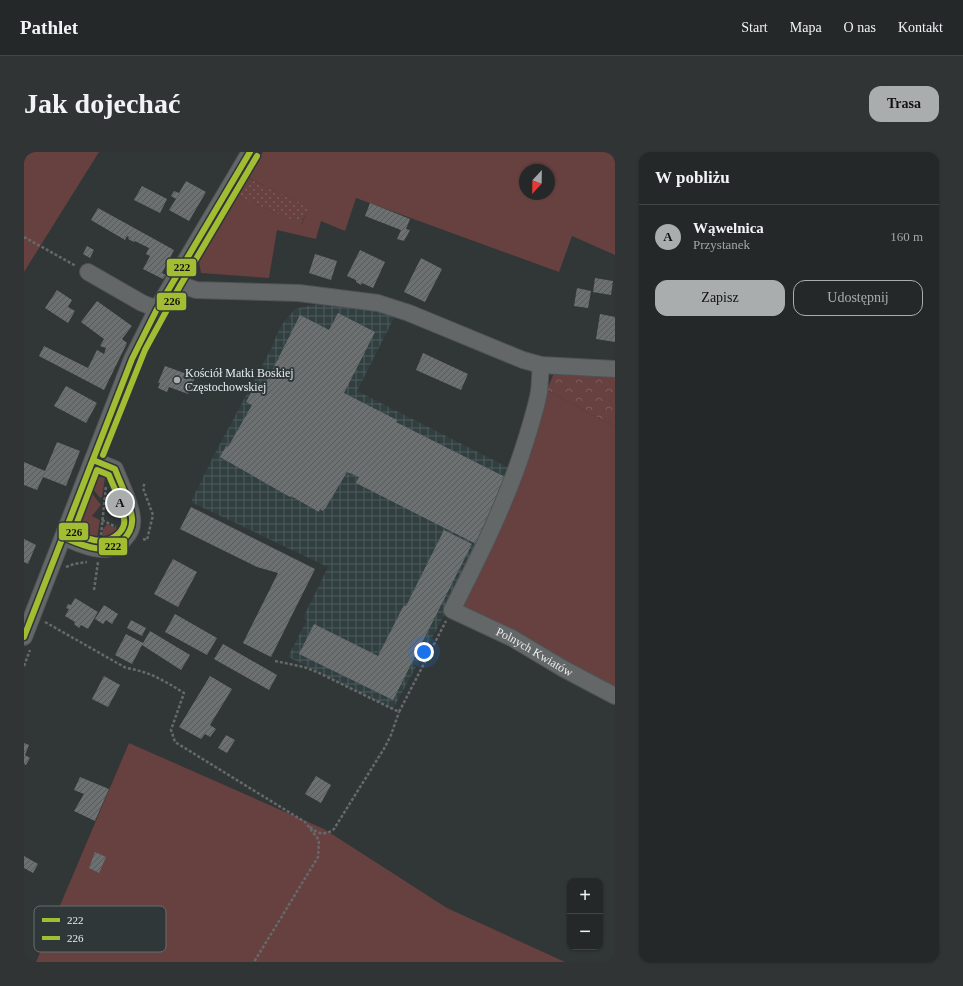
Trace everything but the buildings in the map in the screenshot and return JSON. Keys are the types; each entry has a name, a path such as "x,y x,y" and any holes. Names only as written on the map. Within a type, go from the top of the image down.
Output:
{"street":[{"path":"28,641 33,614 126,372 157,309 250,152"},
{"path":"88,272 142,303 157,309"},
{"path":"173,282 196,290 299,293 344,297 378,303 409,313 523,360 541,365 615,369"},
{"path":"452,610 480,554 518,468 539,392 541,365"},
{"path":"63,537 100,550 109,549 116,546 123,541 129,533 132,521 131,511 115,469 93,460"},
{"name":"Polnych Kwiatów","path":"452,610 512,638 564,669 615,696"}],"path":[{"path":"24,237 88,272"},
{"path":"102,520 129,533"},
{"path":"98,561 102,562"},
{"path":"60,569 74,564 90,562"},
{"path":"33,614 126,668 139,670 153,675 184,693 171,730 175,742 305,822 313,830 321,833 328,833 334,829 385,747 400,712 452,610"},
{"path":"24,666 28,641"},
{"path":"275,661 304,667 317,672 400,712"},
{"path":"254,962 318,857 319,840 305,822"}],"shaded area":[{"path":"338,302 395,316 357,391 511,469 478,546 439,625 393,709 288,657 307,620 303,618 328,567 191,502 213,457 272,347 280,327 295,309 318,304"}],"green space":[{"path":"24,152 99,152 24,272"},
{"path":"263,152 615,152 615,255 572,236 559,272 356,198 345,231 321,221 316,239 277,230 269,278 201,273 199,262 235,195 302,224 308,207 247,177"},
{"path":"246,177 309,207 301,224 235,195"},
{"path":"554,373 615,375 615,427 547,390"},
{"path":"547,390 615,427 615,690 462,606"},
{"path":"99,477 105,477 102,497 100,498 92,488 96,479"},
{"path":"91,492 101,505 92,516 100,520 97,539 85,532 81,522 81,518"},
{"path":"107,524 120,530 112,537 102,540 103,529"},
{"path":"129,743 324,829 447,908 565,962 36,962 40,952 166,952 166,906 60,906"}],"transit line":[{"name":"222","path":"24,637 132,359 157,309 250,152"},
{"name":"226","path":"103,455 145,350 180,286 257,156"},
{"name":"222","path":"63,537 86,546 101,549 116,545 123,540 130,530 132,524 131,512 115,469 93,460"},
{"name":"226","path":"97,470 109,475 120,502 124,521 122,530 119,533 114,537 103,541 73,533 97,470"}],"place":[{"name":"Kościół Matki Boskiej Częstochowskiej","path":"177,380"},
{"name":"Wąwelnica","path":"120,503"}]}
